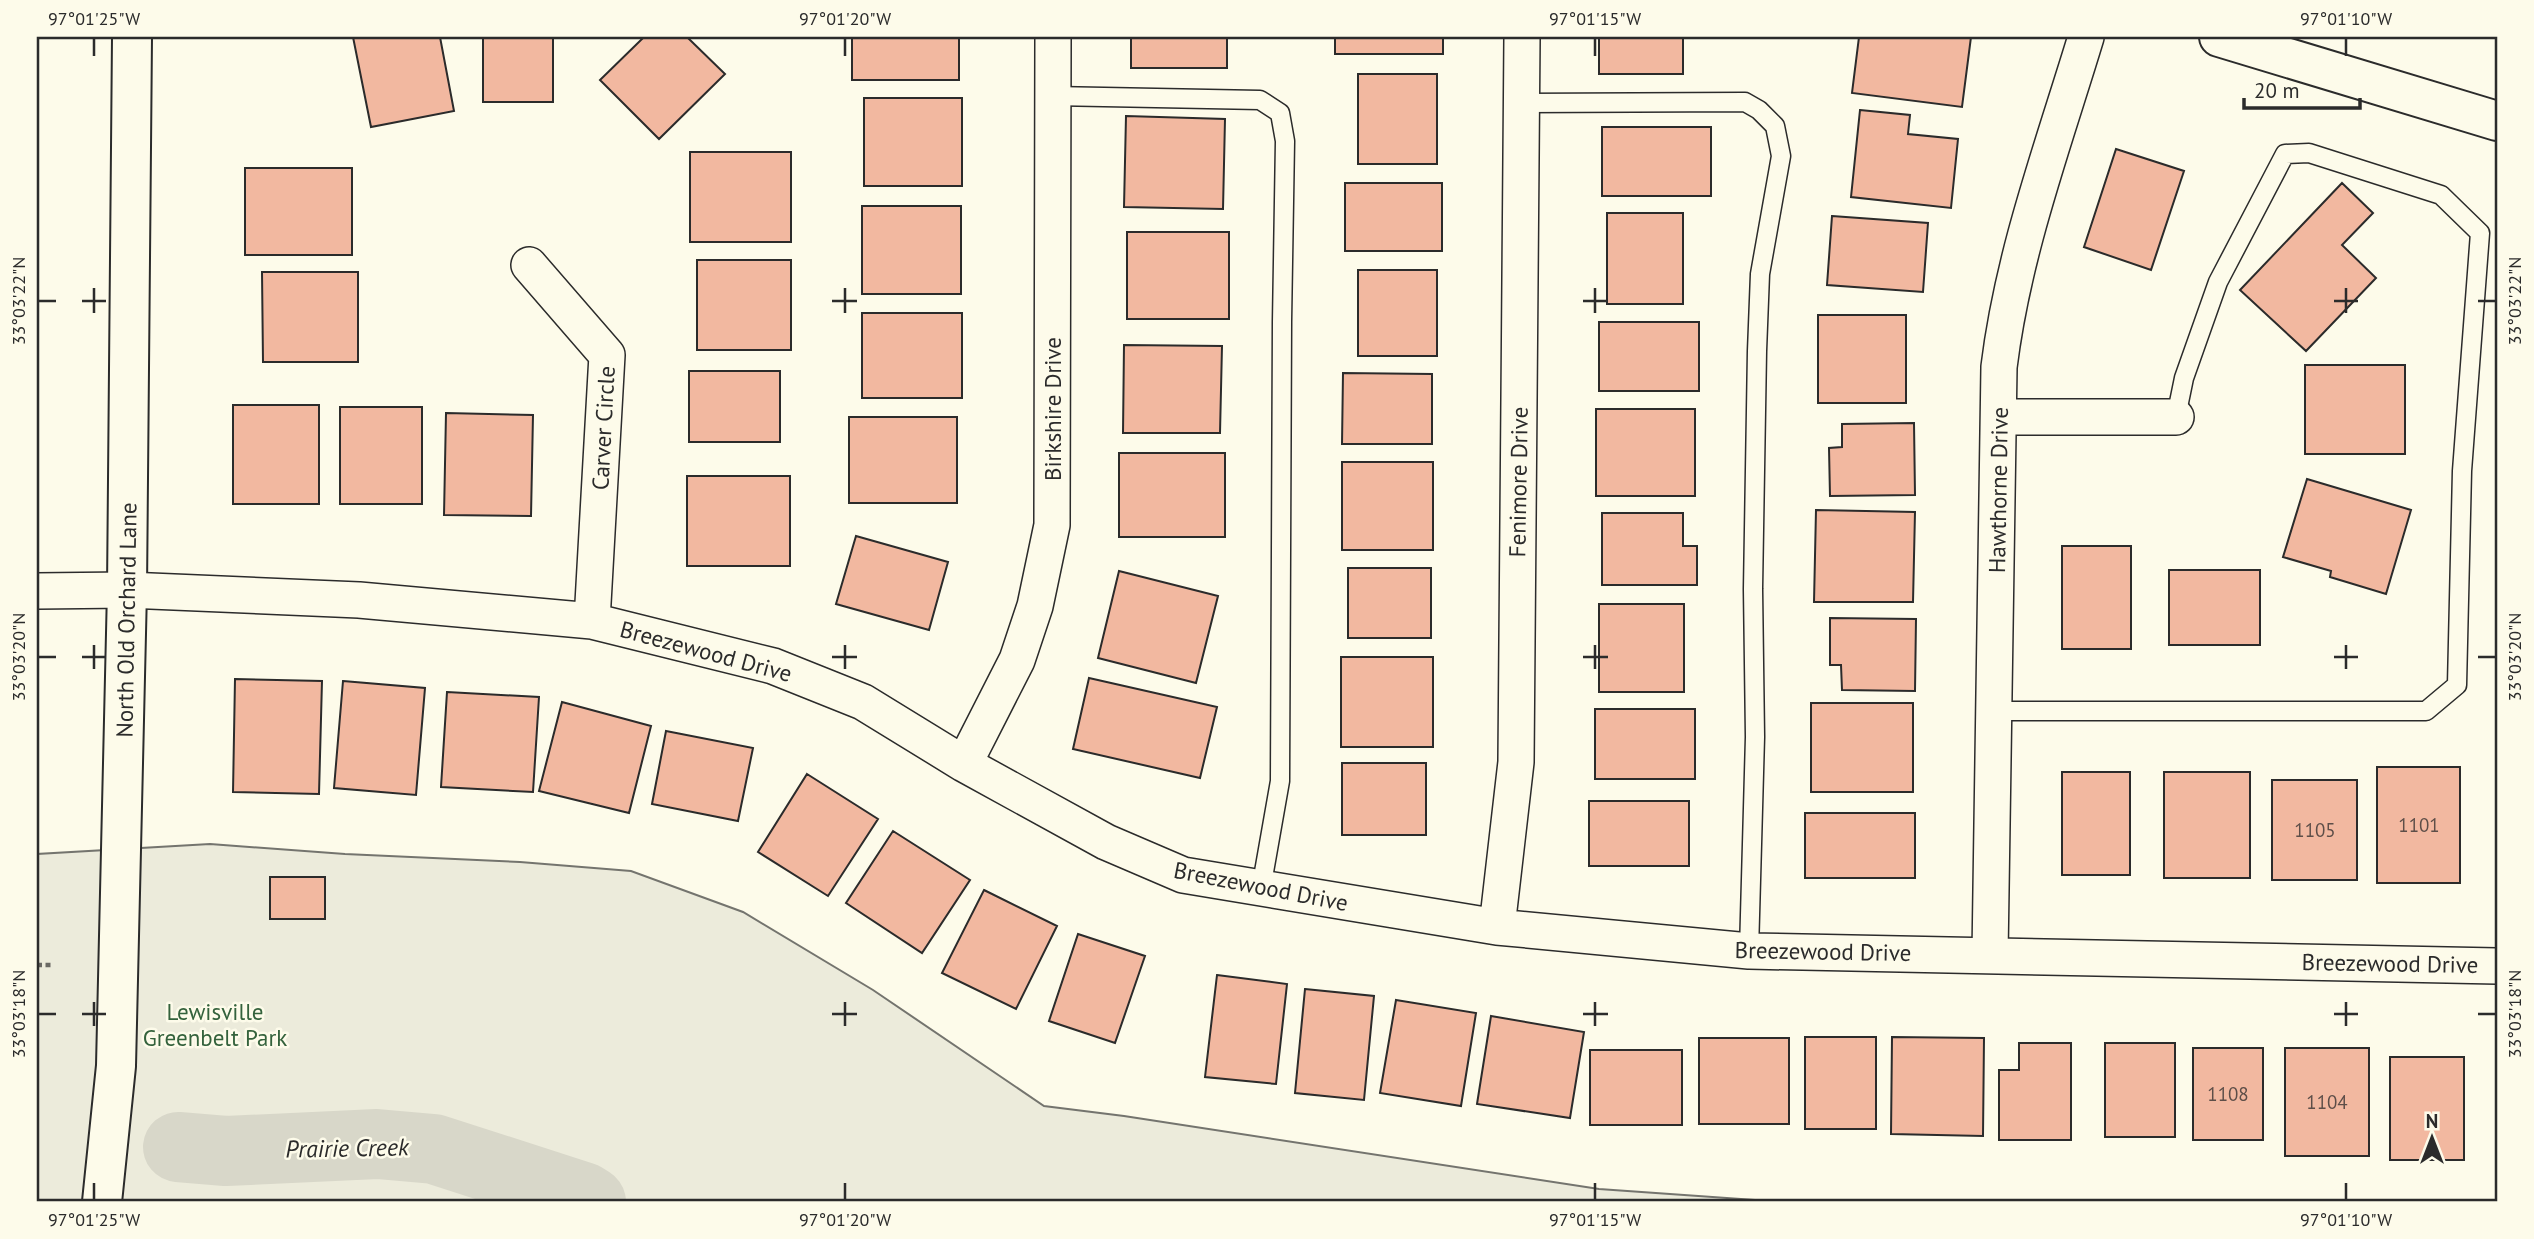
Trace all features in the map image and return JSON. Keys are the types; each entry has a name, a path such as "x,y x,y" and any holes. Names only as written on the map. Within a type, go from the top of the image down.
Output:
{"street":[{"name":"North Old Orchard Lane","path":"102,1201 116,1066 127,590 132,37"},
{"name":"Birkshire Drive","path":"964,764 1017,660 1035,606 1052,525 1053,37"},
{"name":"Fenimore Drive","path":"1497,927 1516,762 1522,37"},
{"name":"Hawthorne Drive","path":"1990,955 1999,367 2005,318 2022,244 2086,37"},
{"path":"2219,37 2497,121"},
{"name":"Carver Circle","path":"528,265 607,355 592,621"},
{"path":"1999,417 2176,417"},
{"name":"Breezewood Drive","path":"37,591 127,590 359,600 592,621 773,666 863,702 964,764 1106,842 1183,875 1497,927 1749,951 2497,966"}],"lane":[{"path":"1052,96 1260,100 1280,113 1285,141 1280,781 1261,889"},
{"path":"1522,103 1745,102 1759,110 1775,126 1781,156 1760,274 1757,351 1755,737 1749,951"},
{"path":"1994,711 2426,711 2457,685 2462,471 2480,233 2441,195 2309,153 2285,154 2218,282 2184,378 2176,417"}],"path":[{"path":"37,965 53,965"}],"green space":[{"name":"Lewisville Greenbelt Park","path":"210,844 631,871 743,912 873,990 1044,1106 1599,1189 1782,1202 37,1202 37,854"}],"building":[{"path":"353,37 440,37 454,111 371,127"},
{"path":"483,37 553,37 553,102 483,102"},
{"path":"644,37 687,37 725,74 659,139 600,80"},
{"path":"852,37 959,37 959,80 852,80"},
{"path":"1131,37 1227,37 1227,68 1131,68"},
{"path":"1335,37 1443,37 1443,54 1335,54"},
{"path":"1599,37 1683,37 1683,74 1599,74"},
{"path":"1859,37 1971,37 1962,107 1852,93"},
{"path":"1358,74 1437,74 1437,164 1358,164"},
{"path":"864,98 962,98 962,186 864,186"},
{"path":"1860,110 1910,115 1908,134 1958,139 1951,208 1851,197"},
{"path":"1126,116 1225,119 1223,209 1124,207"},
{"path":"1602,127 1711,127 1711,196 1602,196"},
{"path":"2116,149 2184,171 2151,270 2084,247"},
{"path":"690,152 791,152 791,242 690,242"},
{"path":"245,168 352,168 352,255 245,255"},
{"path":"1345,183 1442,183 1442,251 1345,251"},
{"path":"2342,183 2373,213 2342,245 2376,278 2306,351 2240,290"},
{"path":"862,206 961,206 961,294 862,294"},
{"path":"1607,213 1683,213 1683,304 1607,304"},
{"path":"1832,216 1928,223 1923,292 1827,285"},
{"path":"1127,232 1229,232 1229,319 1127,319"},
{"path":"697,260 791,260 791,350 697,350"},
{"path":"1358,270 1437,270 1437,356 1358,356"},
{"path":"262,272 358,272 358,362 263,362"},
{"path":"862,313 962,313 962,398 862,398"},
{"path":"1818,315 1906,315 1906,403 1818,403"},
{"path":"1599,322 1699,322 1699,391 1599,391"},
{"path":"1124,345 1222,346 1220,433 1123,433"},
{"path":"2305,365 2405,365 2405,454 2305,454"},
{"path":"689,371 780,371 780,442 689,442"},
{"path":"1343,373 1432,374 1432,444 1342,444"},
{"path":"233,405 319,405 319,504 233,504"},
{"path":"340,407 422,407 422,504 340,504"},
{"path":"1596,409 1695,409 1695,496 1596,496"},
{"path":"446,413 533,415 531,516 444,515"},
{"path":"849,417 957,417 957,503 849,503"},
{"path":"1914,423 1915,495 1830,496 1829,448 1842,447 1842,424"},
{"path":"1119,453 1225,453 1225,537 1119,537"},
{"path":"1342,462 1433,462 1433,550 1342,550"},
{"path":"687,476 790,476 790,566 687,566"},
{"path":"2307,479 2411,510 2386,594 2330,577 2331,571 2283,557"},
{"path":"1816,510 1915,512 1913,602 1814,602"},
{"path":"1602,513 1683,513 1683,546 1697,546 1697,585 1602,585"},
{"path":"856,536 948,562 929,630 836,604"},
{"path":"2062,546 2131,546 2131,649 2062,649"},
{"path":"1348,568 1431,568 1431,638 1348,638"},
{"path":"2169,570 2260,570 2260,645 2169,645"},
{"path":"1119,571 1218,596 1196,683 1098,658"},
{"path":"1599,604 1684,604 1684,692 1599,692"},
{"path":"1830,618 1916,619 1915,691 1842,690 1841,665 1830,665"},
{"path":"1341,657 1433,657 1433,747 1341,747"},
{"path":"1089,678 1217,707 1200,778 1073,749"},
{"path":"235,679 322,681 319,794 233,792"},
{"path":"343,681 425,688 416,795 334,788"},
{"path":"447,692 539,697 533,792 441,787"},
{"path":"562,702 651,726 629,813 539,791"},
{"path":"1811,703 1913,703 1913,792 1811,792"},
{"path":"1595,709 1695,709 1695,779 1595,779"},
{"path":"666,731 753,748 738,821 652,804"},
{"path":"1342,763 1426,763 1426,835 1342,835"},
{"path":"2377,767 2460,767 2460,883 2377,883"},
{"path":"2062,772 2130,772 2130,875 2062,875"},
{"path":"2164,772 2250,772 2250,878 2164,878"},
{"path":"807,774 878,819 828,896 758,852"},
{"path":"2272,780 2357,780 2357,880 2272,880"},
{"path":"1589,801 1689,801 1689,866 1589,866"},
{"path":"1805,813 1915,813 1915,878 1805,878"},
{"path":"893,831 970,880 922,953 846,903"},
{"path":"270,877 325,877 325,919 270,919"},
{"path":"984,890 1057,926 1016,1009 942,973"},
{"path":"1078,934 1145,956 1115,1043 1049,1021"},
{"path":"1217,975 1287,984 1276,1084 1205,1077"},
{"path":"1305,989 1374,996 1364,1100 1295,1093"},
{"path":"1396,1000 1476,1013 1461,1106 1380,1093"},
{"path":"1491,1016 1584,1032 1570,1118 1477,1104"},
{"path":"1805,1037 1876,1037 1876,1129 1805,1129"},
{"path":"1892,1037 1984,1038 1983,1136 1891,1134"},
{"path":"1699,1038 1789,1038 1789,1124 1699,1124"},
{"path":"2019,1043 2071,1043 2071,1140 1999,1140 1999,1070 2019,1070"},
{"path":"2105,1043 2175,1043 2175,1137 2105,1137"},
{"path":"2193,1048 2263,1048 2263,1140 2193,1140"},
{"path":"2285,1048 2369,1048 2369,1156 2285,1156"},
{"path":"1590,1050 1682,1050 1682,1125 1590,1125"},
{"path":"2390,1057 2464,1057 2464,1160 2390,1160"}],"waterway":[{"name":"Prairie Creek","path":"178,1147 226,1151 377,1144 434,1149 583,1197 591,1202"}]}
